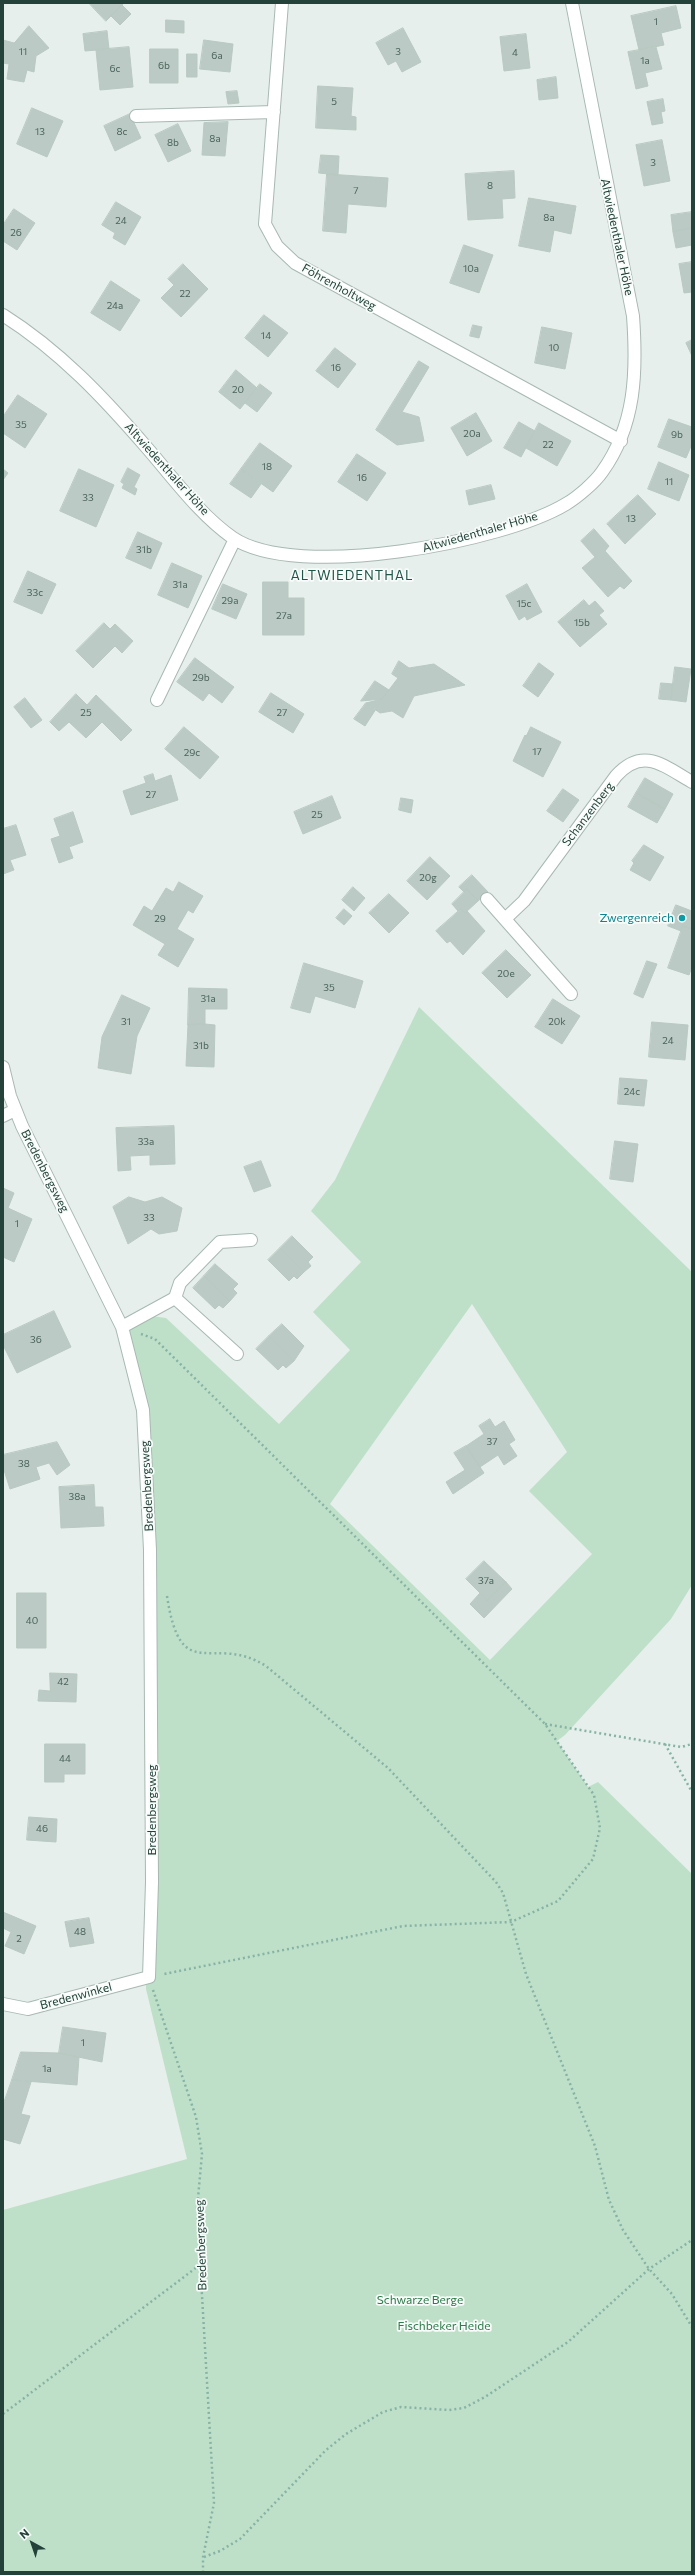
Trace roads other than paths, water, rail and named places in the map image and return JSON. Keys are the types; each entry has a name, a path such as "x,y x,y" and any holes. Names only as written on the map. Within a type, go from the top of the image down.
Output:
{"street":[{"name":"Föhrenholtweg","path":"282,3 264,224 277,246 295,263 621,441"},
{"name":"Altwiedenthaler Höhe","path":"3,315 35,336 100,394 206,515 235,539 266,552 307,556 368,556 432,547 527,521 567,504 601,473 621,441 632,401 636,364 633,316 572,3"},
{"path":"136,116 274,112"},
{"path":"157,700 235,539"},
{"name":"Schanzenberg","path":"505,920 524,901 616,776 626,766 638,761 650,760 692,782"},
{"path":"488,899 571,994"},
{"name":"Bredenbergsweg","path":"3,1067 15,1110 122,1328 143,1410 150,1550 152,1882 149,1977"},
{"path":"3,1116 15,1110"},
{"path":"122,1328 174,1298 180,1283 220,1242 250,1240"},
{"path":"174,1298 237,1354"},
{"name":"Bredenwinkel","path":"3,2004 28,2009 149,1977"}],"place":[{"name":"Zwergenreich","path":"682,918"}],"district":[{"name":"ALTWIEDENTHAL","path":"352,576"}],"park label":[{"name":"Schwarze Berge","path":"420,2300"},
{"name":"Fischbeker Heide","path":"444,2326"}]}
